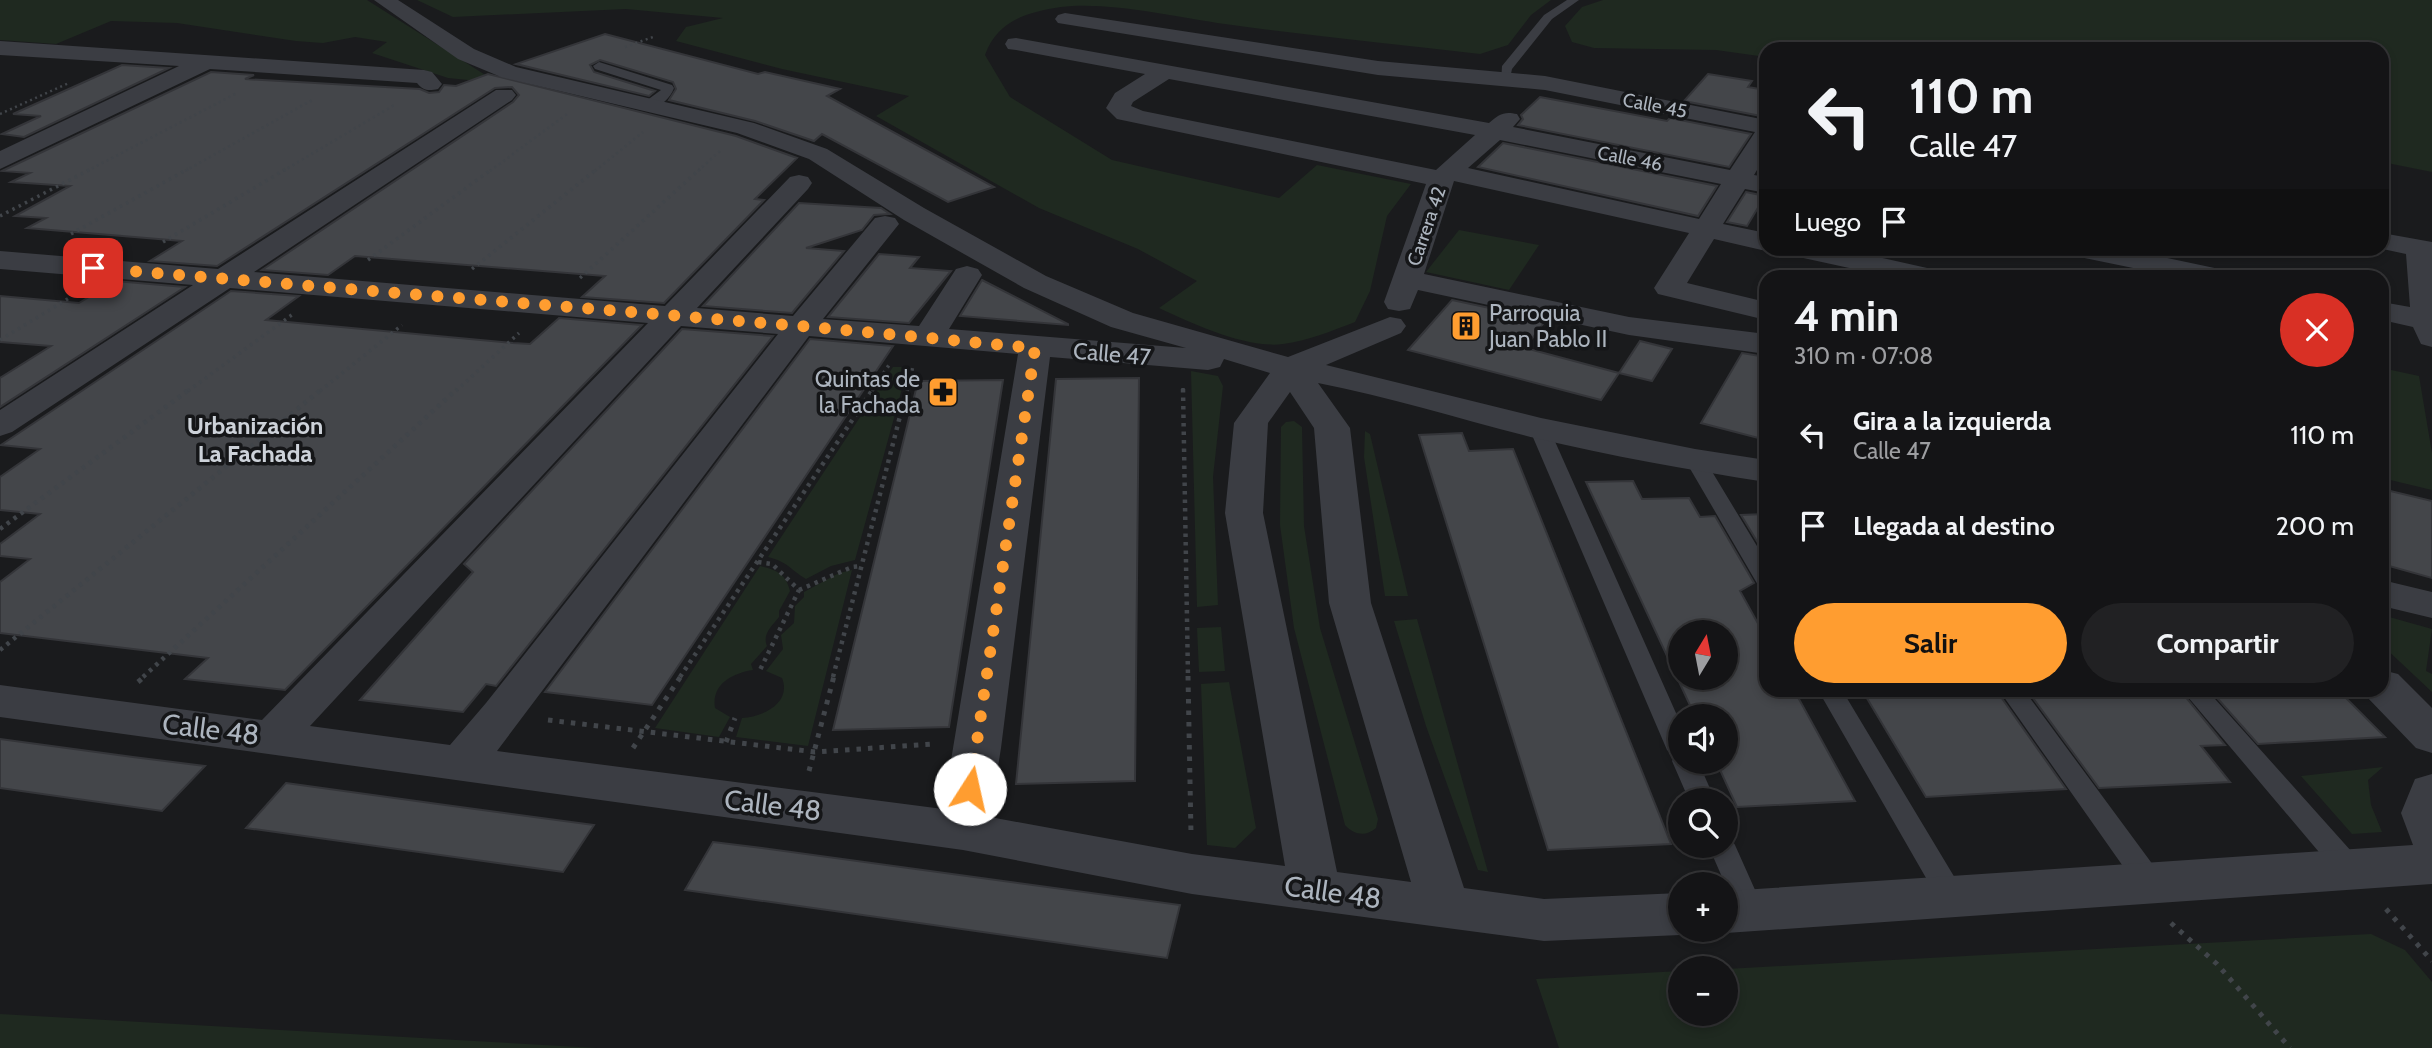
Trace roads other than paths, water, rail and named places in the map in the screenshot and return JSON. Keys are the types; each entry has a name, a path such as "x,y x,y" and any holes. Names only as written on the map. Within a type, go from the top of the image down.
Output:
{"street":[{"path":"384,0 466,54 509,72 745,128 818,154 914,214 1035,282 1122,320 1276,365 1359,381 1539,428 1695,460 1759,470"},
{"name":"Calle 45","path":"1065,19 1361,65 1545,83 1759,126"},
{"name":"Calle 46","path":"1016,44 1494,131 1759,184"},
{"path":"0,48 424,77 430,84"},
{"path":"0,162 208,62"},
{"path":"1165,71 1123,98 1118,108 1126,114 1141,118 1445,176 1759,240"},
{"path":"1494,131 1506,80"},
{"name":"Carrera 42","path":"1359,381 1390,326 1445,176 1545,83"},
{"path":"0,425 504,95"},
{"path":"1759,144 1669,288 1759,309"},
{"path":"273,737 799,183"},
{"path":"461,764 801,326 885,224"},
{"path":"2389,242 2426,250 2430,326 2389,313"},
{"path":"1832,256 1897,270"},
{"path":"2114,256 2183,270"},
{"name":"Calle 47","path":"11,261 801,326 1035,348 1276,365"},
{"path":"918,336 967,275"},
{"path":"1407,279 1629,326 1759,343"},
{"path":"1315,889 1244,513 1251,423 1276,365 1390,326"},
{"path":"962,831 978,748 1035,348"},
{"path":"1276,365 1332,428 1350,603 1444,907"},
{"path":"2389,595 2432,605"},
{"path":"2389,692 2432,736"},
{"name":"Calle 48","path":"0,701 796,807 962,831 1192,874 1544,920 1668,915"},
{"path":"2432,792 2425,813 2432,835"},
{"path":"1738,911 2432,864"}],"lane":[{"path":"1506,80 1506,69 1548,17 1574,0"},
{"path":"599,66 668,88 661,107"},
{"path":"1539,428 1668,723"},
{"path":"1695,460 1759,568"},
{"path":"1834,697 1951,895"},
{"path":"2016,697 2137,882"},
{"path":"2200,697 2350,869"}],"place":[{"name":"Parroquia Juan Pablo II","path":"1466,326"},
{"name":"Quintas de la Fachada","path":"943,392"}],"district":[{"name":"Urbanización La Fachada","path":"255,440"}]}
